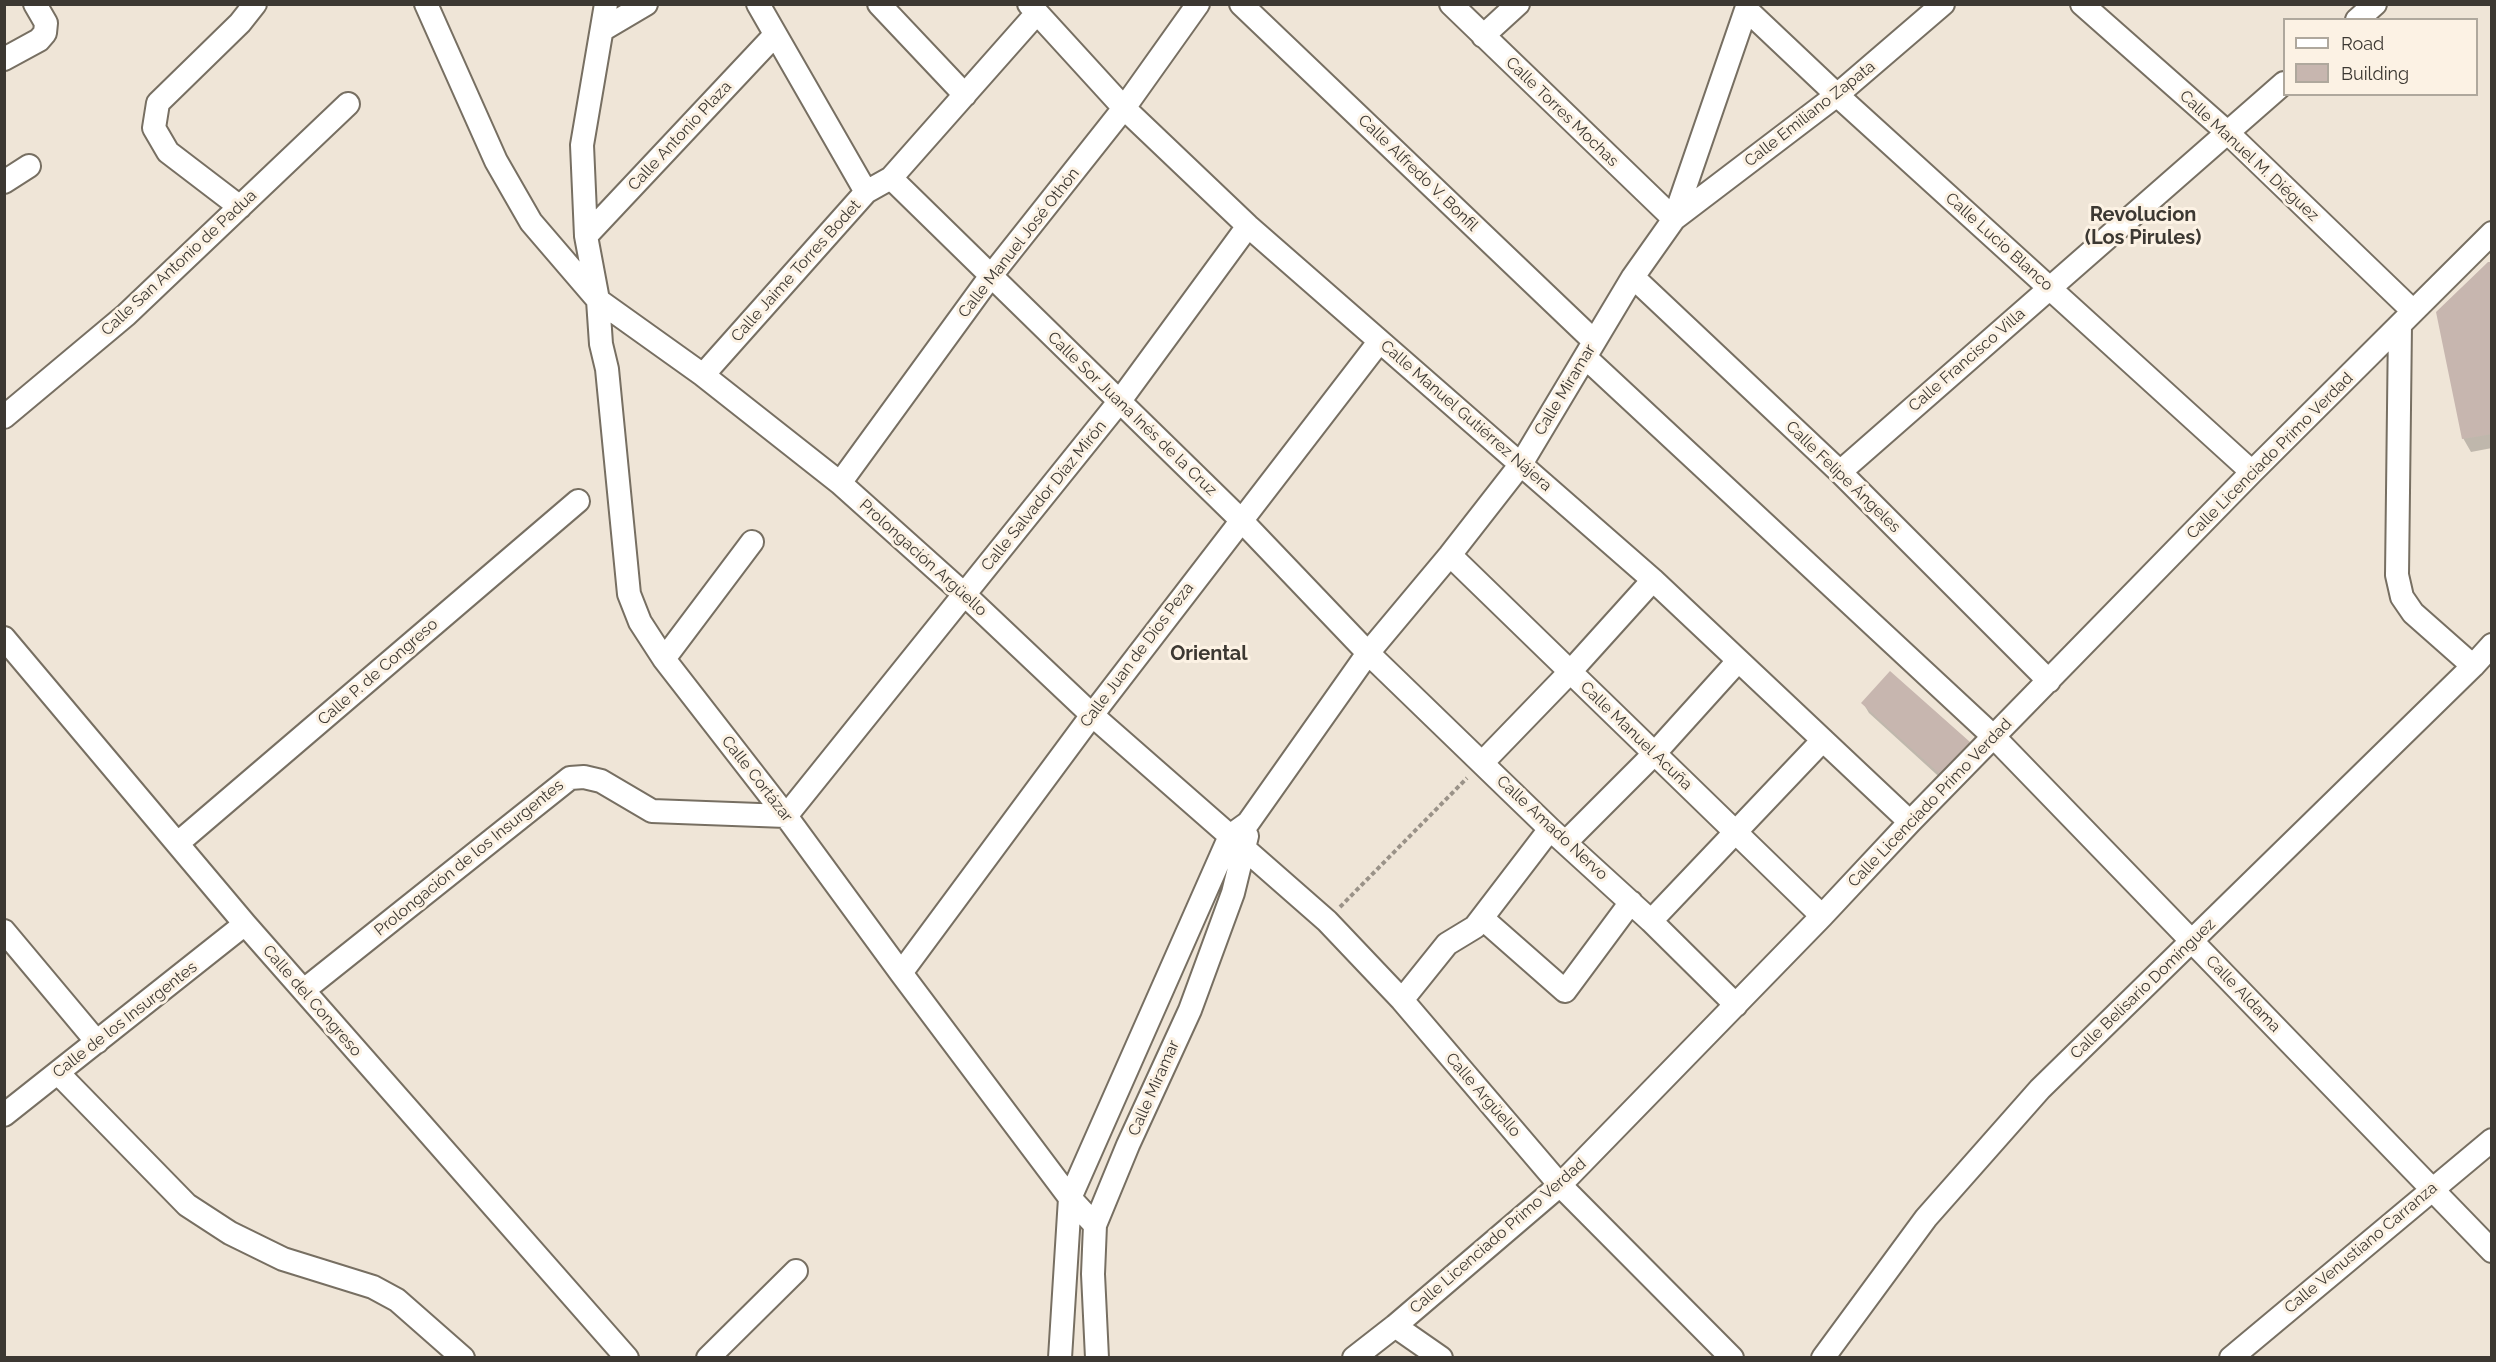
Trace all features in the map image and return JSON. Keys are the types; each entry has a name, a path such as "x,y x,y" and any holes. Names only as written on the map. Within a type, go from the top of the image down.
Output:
{"street":[{"path":"4,59 39,40 45,33 46,23 35,4"},
{"path":"240,207 168,152 154,128 158,102 240,23 255,4"},
{"name":"Prolongación Argüello","path":"426,4 496,161 531,222 598,300 703,375 840,483 965,595 1092,715 1241,836"},
{"name":"Calle Cortázar","path":"606,4 582,145 586,236 598,300 629,594 640,622 664,659 786,816 1070,1198 1095,1225"},
{"path":"602,30 646,4"},
{"path":"758,4 774,36 866,192"},
{"path":"879,4 965,95"},
{"name":"Calle Manuel José Othón","path":"840,483 990,277 1124,108 1198,4"},
{"name":"Calle Alfredo V. Bonfil","path":"1241,4 1589,349"},
{"name":"Calle Torres Mochas","path":"1450,4 1674,219"},
{"path":"1483,36 1518,4"},
{"name":"Calle Emiliano Zapata","path":"1674,219 1837,95 1943,4"},
{"name":"Calle Manuel M. Diéguez","path":"2082,4 2228,133 2406,318"},
{"path":"2359,18 2374,4"},
{"name":"Calle Miramar","path":"1070,1198 1241,836 1368,653 1450,555 1521,464 1633,277 1674,219 1748,7"},
{"name":"Calle Lucio Blanco","path":"1748,7 1837,95 2252,472"},
{"name":"Calle Jaime Torres Bodet","path":"703,375 866,192 891,178 965,95 1033,9"},
{"name":"Calle Manuel Gutiérrez Nájera","path":"1033,9 1124,108 1248,226 1653,580 1910,822"},
{"name":"Calle Antonio Plaza","path":"586,236 774,36"},
{"name":"Calle Francisco Villa","path":"1840,472 2283,84"},
{"name":"Calle San Antonio de Padua","path":"4,417 126,315 348,104"},
{"path":"4,182 29,166"},
{"name":"Calle Sor Juana Inés de la Cruz","path":"891,178 1240,519 1368,653"},
{"name":"Calle Salvador Díaz Mirón","path":"786,816 1119,402 1248,226"},
{"name":"Calle Licenciado Primo Verdad","path":"1354,1358 1395,1326 1560,1185 2252,472 2492,232"},
{"name":"Calle Felipe Ángeles","path":"1633,277 1840,472 2049,681"},
{"path":"2406,318 2397,575 2402,597 2413,613 2473,666"},
{"name":"Calle Juan de Dios Peza","path":"901,973 1240,519 1379,342"},
{"path":"1589,349 1994,737"},
{"name":"Calle P. de Congreso","path":"178,843 578,501"},
{"path":"664,659 752,542"},
{"name":"Calle Manuel Acuña","path":"1450,555 1822,916"},
{"path":"1483,762 1570,672 1653,580"},
{"name":"Calle del Congreso","path":"4,638 245,924 627,1358"},
{"name":"Calle Belisario Domínguez","path":"1823,1358 1926,1218 2025,1106 2492,645"},
{"name":"Calle Amado Nervo","path":"1368,653 1651,921 1736,1005"},
{"path":"1402,1000 1448,944 1475,927 1558,835 1654,754 1738,660"},
{"name":"Calle Aldama","path":"1994,737 2492,1251"},
{"path":"1651,921 1823,740"},
{"name":"Prolongación de los Insurgentes","path":"304,990 570,778 584,777 601,781 652,811 786,816"},
{"name":"Calle Miramar","path":"1097,1358 1093,1274 1095,1225 1128,1145 1190,1010 1233,893 1241,836"},
{"name":"Calle Argüello","path":"1241,836 1327,921 1402,1000 1560,1185 1732,1358"},
{"path":"1482,918 1564,991 1631,902"},
{"name":"Calle de los Insurgentes","path":"4,1115 245,924"},
{"path":"4,932 96,1042"},
{"path":"58,1073 187,1204 230,1233 283,1259 373,1287 397,1299 463,1358"},
{"name":"Calle Venustiano Carranza","path":"2232,1358 2492,1140"},
{"path":"1060,1358 1070,1198"},
{"path":"708,1358 796,1271"},
{"path":"1395,1326 1441,1358"}],"path":[{"path":"1327,921 1483,762"}],"building":[{"path":"2488,262 2492,262 2492,434 2462,439 2436,312"},
{"path":"1890,671 1970,742 1941,775 1861,703"}],"district":[{"name":"Revolucion (Los Pirules)","path":"2143,226"},
{"name":"Oriental","path":"1209,654"}]}
